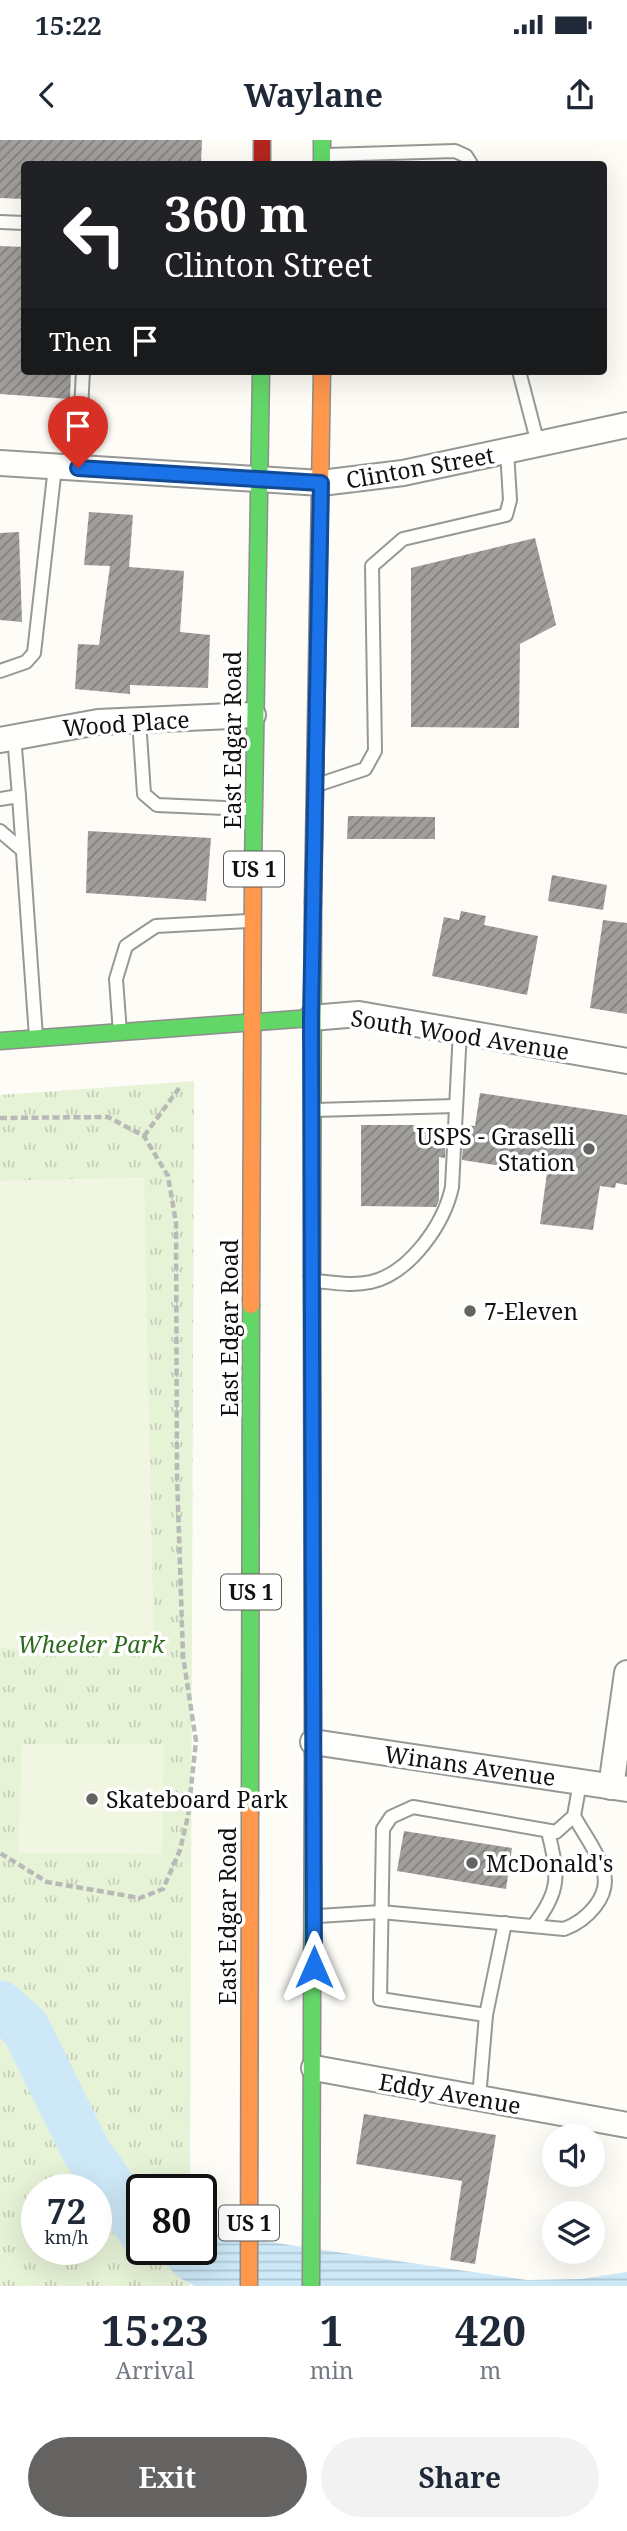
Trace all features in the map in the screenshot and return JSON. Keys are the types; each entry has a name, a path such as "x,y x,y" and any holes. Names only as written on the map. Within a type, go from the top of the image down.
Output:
{"main road":[{"path":"262,140 262,161"},
{"name":"East Edgar Road","path":"248,2286 253,715 261,480 261,375"},
{"name":"US 1","path":"311,2286 314,2068 314,1110 311,1018 322,375"},
{"name":"South Wood Avenue","path":"0,1041 311,1018"}],"street":[{"name":"Clinton Street","path":"0,463 321,483 403,474 627,425"},
{"name":"Wood Place","path":"7,738 71,725 253,715"},
{"name":"South Wood Avenue","path":"311,1018 359,1014 627,1061"},
{"path":"619,1788 627,1674"},
{"name":"Winans Avenue","path":"313,1742 619,1788"},
{"name":"Eddy Avenue","path":"314,2068 627,2125"}],"lane":[{"path":"322,150 455,151 466,156 469,161"},
{"path":"0,222 21,223"},
{"path":"0,671 26,662 34,653 81,401 83,375"},
{"path":"520,375 538,444"},
{"path":"317,785 365,769 375,751 372,566 403,539 506,515 510,500 507,451"},
{"path":"139,720 144,794 157,805 254,809"},
{"path":"7,738 19,796 36,1038"},
{"path":"0,799 19,796"},
{"path":"0,831 21,849"},
{"path":"120,1033 116,979 126,946 156,926 215,920 253,921"},
{"path":"313,1281 351,1285 374,1282 414,1254 436,1231 447,1211 452,1187 460,1030"},
{"path":"314,1110 455,1106"},
{"path":"485,2015 380,1999 383,1829 401,1810 413,1807 556,1832 574,1816 580,1782"},
{"path":"314,1916 381,1912 564,1929 580,1923 603,1892 604,1871 574,1816"},
{"path":"533,1926 548,1907 557,1885 548,1831"},
{"path":"479,2098 485,2015 505,1923"}],"path":[{"path":"144,1136 180,1087"},
{"path":"0,1118 108,1116 144,1136 168,1176 176,1223 177,1476 182,1642 196,1741 188,1816 180,1850 163,1889 140,1898 47,1882 0,1853"}],"green space":[{"name":"Wheeler Park","path":"194,1081 190,2174 126,2174 126,2265 189,2265 189,2286 0,2286 0,1095"},
{"path":"144,1177 154,1650 0,1648 0,1181"},
{"name":"Skateboard Park","path":"22,1744 164,1744 162,1854 18,1853"}],"water":[{"path":"217,2234 527,2280 581,2279 627,2272 627,2286 195,2286 178,2277 166,2265 217,2265"}],"building":[{"path":"0,140 202,140 201,161 21,161 21,199 0,198"},
{"path":"0,246 21,247 21,375 71,375 70,399 0,394"},
{"path":"89,512 133,515 129,567 184,571 180,632 210,635 208,688 130,685 130,694 75,689 78,644 99,645 110,566 84,565"},
{"path":"19,532 22,622 0,620 0,533"},
{"path":"535,538 556,625 520,644 519,728 411,727 411,568"},
{"path":"348,816 435,817 435,839 347,839"},
{"path":"88,831 211,838 206,901 86,893"},
{"path":"552,875 607,885 603,910 548,901"},
{"path":"461,911 486,916 484,925 538,936 527,995 432,976 444,917 459,920"},
{"path":"603,920 627,923 627,1014 590,1008"},
{"path":"480,1093 627,1115 627,1185 616,1183 615,1188 600,1186 593,1230 540,1224 547,1173 462,1160 464,1125 475,1126"},
{"path":"361,1125 446,1125 445,1158 439,1157 439,1200 436,1207 361,1206"},
{"path":"404,1831 512,1848 506,1889 397,1871"},
{"path":"364,2114 496,2135 475,2264 450,2260 462,2181 356,2164"}],"waterway":[{"path":"0,2005 25,2027 86,2151 126,2208"}],"traffic: fast":[{"path":"322,140 322,161"},
{"path":"253,868 261,375"},
{"path":"312,1276 313,902"},
{"path":"0,1041 311,1018"},
{"path":"250,1812 251,1305"},
{"path":"311,2286 313,1754"}],"traffic: slow":[{"path":"313,902 322,375"},
{"path":"251,1305 253,868"},
{"path":"312,1276 313,1754"},
{"path":"249,2286 250,1812"}],"traffic: jam":[{"path":"262,140 262,161"}],"place":[{"name":"USPS - Graselli Station","path":"589,1149"},
{"name":"7-Eleven","path":"470,1311"},
{"name":"Skateboard Park","path":"92,1799"},
{"name":"McDonald's","path":"472,1863"}],"route":[{"path":"78,468 321,483 311,1018 314,1110 314,1967"}]}
